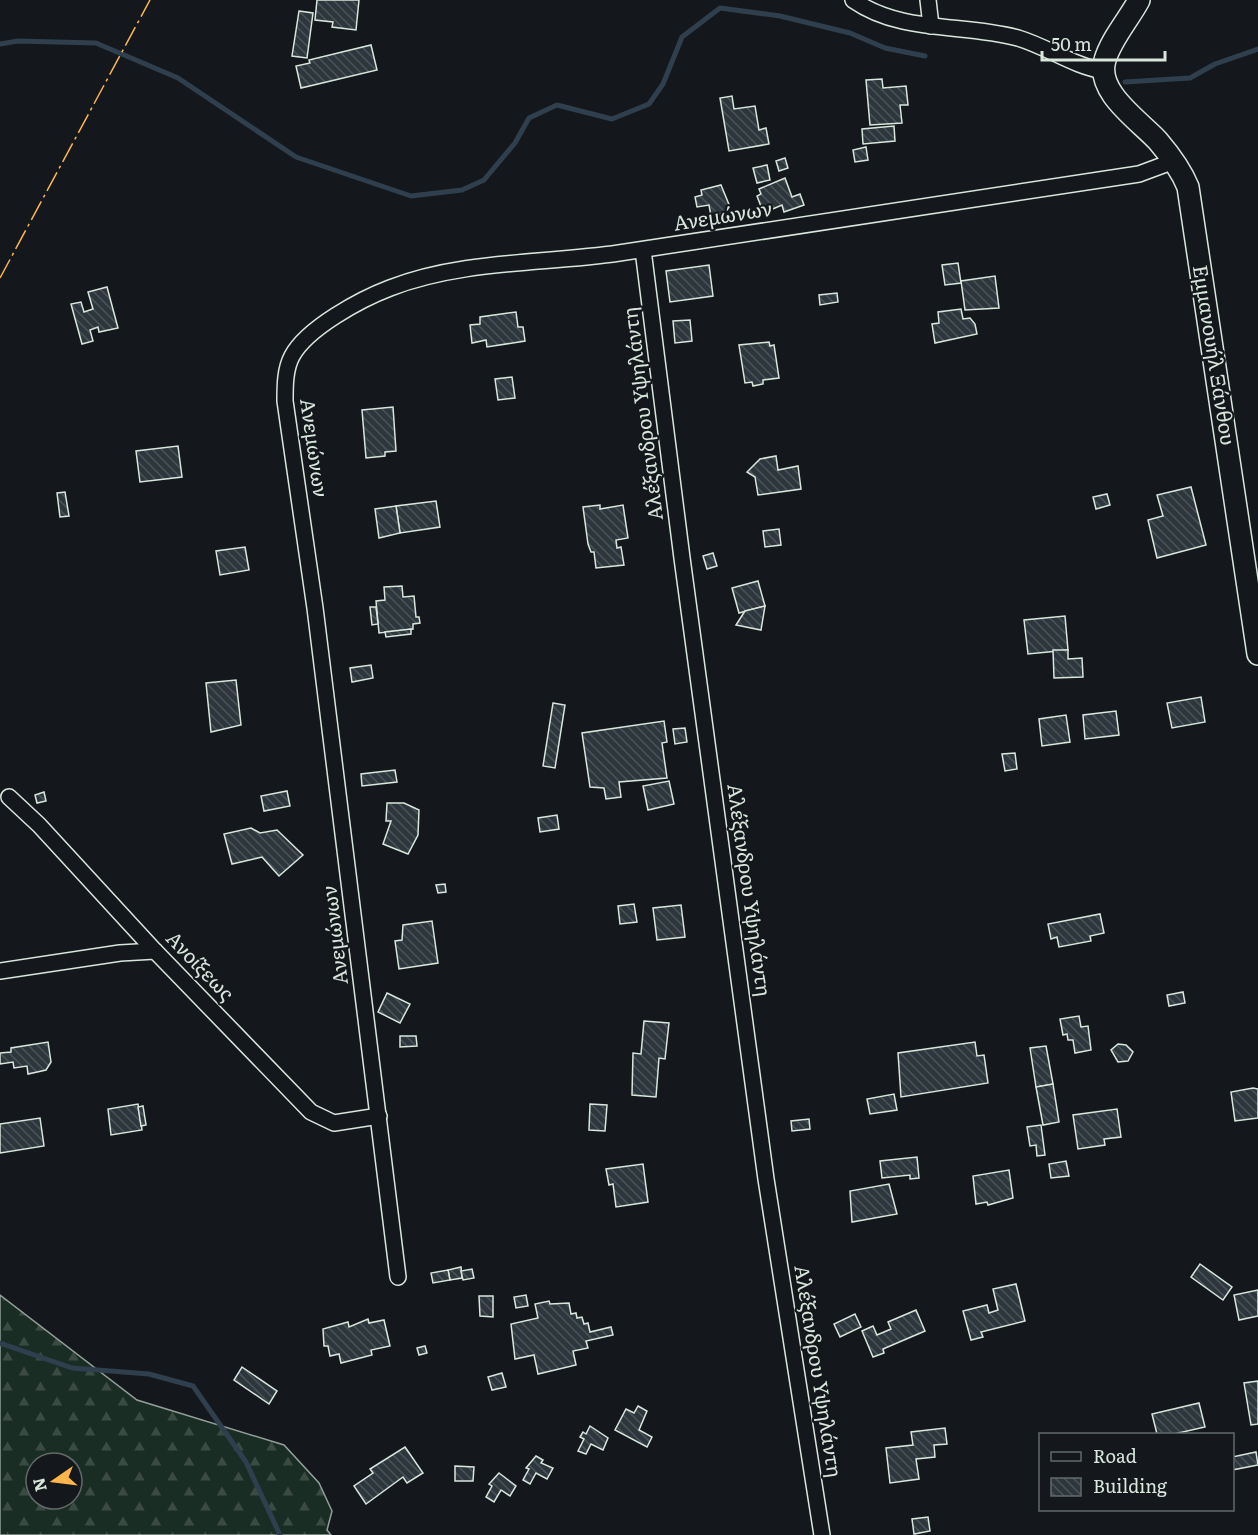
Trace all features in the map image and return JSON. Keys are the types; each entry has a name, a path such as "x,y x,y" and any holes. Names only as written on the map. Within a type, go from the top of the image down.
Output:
{"street":[{"path":"854,0 887,19 1016,38 1105,77 1108,51 1139,0"},
{"path":"928,0 931,26"},
{"name":"Εμμανουήλ Ξάνθου","path":"1105,77 1114,95 1174,161 1184,178 1190,196 1258,654"},
{"name":"Ανεμώνων","path":"398,1277 380,1116 309,561 285,401 290,363 300,344 327,323 372,297 409,282 465,270 643,250 1139,174 1174,161"},
{"name":"Αλέξανδρου Υψηλάντη","path":"643,250 681,558 766,1179 822,1535"},
{"name":"Ανοίξεως","path":"9,797 39,825 155,951 317,1117 334,1123 380,1116"},
{"path":"0,971 120,953 155,951"}],"green space":[{"path":"0,1295 137,1400 284,1445 319,1483 332,1511 327,1530 331,1535 0,1535"}],"building":[{"path":"317,0 359,0 356,30 332,27 333,22 315,20"},
{"path":"299,11 313,13 307,58 292,56"},
{"path":"371,45 377,70 301,88 296,66 310,63 309,60"},
{"path":"882,79 883,88 906,86 908,105 900,105 902,123 870,125 866,80"},
{"path":"732,96 734,109 755,106 759,130 766,128 769,144 729,151 720,98"},
{"path":"894,126 895,141 863,144 862,129"},
{"path":"866,147 868,160 855,162 853,150"},
{"path":"785,158 788,168 779,171 776,161"},
{"path":"767,165 770,180 757,183 753,168"},
{"path":"785,178 792,197 800,194 804,205 784,212 782,205 768,211 766,207 762,209 757,196 761,194 759,189"},
{"path":"721,185 730,207 727,212 711,216 709,205 697,207 695,197 702,195 701,190"},
{"path":"958,263 961,283 945,285 942,265"},
{"path":"709,265 713,296 670,302 666,271"},
{"path":"995,276 999,308 965,310 961,281"},
{"path":"107,287 118,328 99,332 98,327 90,330 93,341 82,344 71,304 81,302 84,312 93,309 88,292"},
{"path":"837,293 838,302 820,305 819,295"},
{"path":"961,309 963,319 970,318 975,324 977,334 935,343 932,324 939,323 938,312"},
{"path":"516,312 518,327 523,327 525,341 487,347 486,340 472,343 470,325 480,324 480,317"},
{"path":"690,320 692,341 675,343 673,321"},
{"path":"769,342 770,346 774,345 779,378 763,380 763,384 753,386 752,382 745,383 739,345"},
{"path":"512,377 515,398 498,400 495,379"},
{"path":"393,407 396,451 385,452 385,456 366,458 362,410"},
{"path":"178,446 182,477 140,482 136,451"},
{"path":"776,456 778,470 798,466 801,489 758,495 755,477 747,472 760,459"},
{"path":"1191,487 1206,545 1157,558 1148,520 1163,516 1157,495"},
{"path":"65,492 69,516 60,517 57,493"},
{"path":"1107,494 1110,505 1096,509 1093,497"},
{"path":"436,501 440,527 400,533 396,506"},
{"path":"600,505 600,509 623,505 628,538 616,540 617,548 621,547 624,565 596,568 594,552 591,552 588,544 583,507"},
{"path":"396,506 400,533 379,538 375,509"},
{"path":"779,529 781,545 765,547 763,531"},
{"path":"245,547 249,570 220,575 216,551"},
{"path":"713,553 717,566 707,569 703,556"},
{"path":"758,581 765,606 739,613 732,588"},
{"path":"402,586 403,597 414,596 416,617 419,617 420,623 413,624 413,629 379,633 376,601 385,600 384,587"},
{"path":"765,606 761,630 736,625 745,611"},
{"path":"370,607 376,607 378,624 372,625"},
{"path":"1065,616 1068,650 1028,654 1024,620"},
{"path":"411,629 411,634 386,637 385,632"},
{"path":"1053,650 1068,650 1068,659 1082,658 1083,677 1054,678"},
{"path":"371,665 373,678 352,682 350,668"},
{"path":"236,680 241,725 211,732 206,683"},
{"path":"1201,697 1205,722 1172,728 1167,703"},
{"path":"553,703 565,705 555,768 543,766"},
{"path":"1116,711 1119,735 1085,739 1083,715"},
{"path":"1066,715 1070,742 1042,746 1039,719"},
{"path":"664,721 667,742 662,743 667,778 619,782 621,797 606,799 604,788 590,787 582,733"},
{"path":"685,728 687,742 675,744 673,729"},
{"path":"1015,753 1017,769 1005,771 1002,754"},
{"path":"395,770 397,782 362,786 361,774"},
{"path":"669,781 674,804 648,810 643,786"},
{"path":"287,791 290,806 264,811 261,796"},
{"path":"44,792 46,801 37,803 35,795"},
{"path":"387,803 404,803 419,810 418,835 408,854 383,844 391,821 386,821"},
{"path":"557,815 559,829 540,832 538,818"},
{"path":"251,828 260,833 277,830 303,855 279,876 262,857 232,864 224,834"},
{"path":"445,884 446,892 438,893 436,885"},
{"path":"634,904 637,922 620,924 618,906"},
{"path":"681,905 685,937 657,940 653,908"},
{"path":"1100,914 1104,933 1090,936 1091,941 1059,947 1057,937 1051,939 1048,924"},
{"path":"432,921 438,963 399,969 395,941 402,940 403,925"},
{"path":"1183,992 1185,1003 1169,1006 1167,995"},
{"path":"387,993 410,1004 400,1023 378,1012"},
{"path":"1079,1016 1081,1027 1088,1026 1091,1050 1075,1053 1073,1040 1068,1040 1067,1034 1063,1035 1060,1019"},
{"path":"644,1021 669,1023 665,1059 659,1058 656,1097 632,1095 633,1053 641,1054"},
{"path":"400,1036 416,1036 417,1046 400,1047"},
{"path":"48,1042 51,1062 46,1070 28,1074 27,1066 14,1068 13,1062 0,1064 0,1053 11,1052 11,1048"},
{"path":"975,1042 977,1056 984,1055 988,1083 901,1097 898,1053"},
{"path":"1118,1044 1126,1045 1133,1052 1128,1061 1118,1062 1111,1050"},
{"path":"1046,1046 1053,1084 1036,1087 1030,1048"},
{"path":"1053,1084 1059,1122 1043,1125 1036,1087"},
{"path":"1258,1089 1258,1118 1235,1121 1231,1092"},
{"path":"894,1094 897,1110 870,1114 867,1099"},
{"path":"138,1104 142,1130 111,1135 108,1109"},
{"path":"590,1104 607,1105 605,1131 589,1130"},
{"path":"143,1106 146,1125 141,1126 138,1107"},
{"path":"1117,1109 1121,1137 1104,1139 1105,1145 1078,1149 1073,1115"},
{"path":"40,1118 44,1146 0,1153 0,1124"},
{"path":"809,1119 810,1129 792,1131 791,1121"},
{"path":"1041,1125 1045,1155 1037,1156 1036,1145 1030,1146 1027,1127"},
{"path":"917,1157 919,1178 910,1179 910,1175 882,1178 880,1161"},
{"path":"1066,1161 1069,1176 1051,1178 1049,1164"},
{"path":"643,1164 648,1202 616,1207 613,1184 609,1185 606,1169"},
{"path":"1009,1170 1013,1198 988,1205 987,1202 976,1204 973,1176"},
{"path":"889,1184 897,1214 852,1222 850,1191"},
{"path":"1200,1264 1232,1287 1223,1300 1191,1277"},
{"path":"461,1267 462,1278 450,1280 448,1270"},
{"path":"472,1269 474,1278 463,1280 461,1271"},
{"path":"448,1270 450,1280 433,1283 431,1273"},
{"path":"1016,1284 1025,1321 981,1332 983,1337 971,1340 963,1311 987,1305 989,1313 998,1310 993,1289"},
{"path":"1258,1290 1258,1316 1239,1320 1234,1295"},
{"path":"526,1295 528,1306 516,1308 514,1297"},
{"path":"479,1296 493,1296 493,1317 480,1316"},
{"path":"549,1301 550,1304 569,1303 571,1314 576,1313 577,1318 582,1317 584,1324 588,1323 590,1332 611,1327 613,1335 586,1341 588,1348 573,1351 576,1365 538,1374 534,1355 515,1359 511,1324 538,1318 535,1304"},
{"path":"916,1310 925,1331 883,1349 884,1353 873,1357 862,1331 873,1326 877,1335 891,1329 888,1322"},
{"path":"855,1314 861,1327 840,1337 834,1324"},
{"path":"368,1319 369,1323 384,1320 390,1346 371,1350 372,1355 341,1363 339,1354 330,1356 328,1346 324,1346 323,1329 348,1322 349,1327"},
{"path":"425,1346 427,1353 419,1355 417,1348"},
{"path":"242,1367 277,1391 269,1404 234,1380"},
{"path":"502,1373 506,1387 492,1390 488,1377"},
{"path":"1258,1381 1258,1424 1251,1425 1244,1383"},
{"path":"1199,1403 1205,1427 1178,1433 1157,1433 1152,1414"},
{"path":"638,1406 647,1411 639,1430 652,1437 647,1447 615,1430 626,1409 634,1413"},
{"path":"590,1426 608,1438 603,1450 591,1444 586,1454 578,1451 584,1439 580,1437 583,1432 586,1434"},
{"path":"945,1428 947,1444 934,1445 935,1457 916,1459 919,1479 890,1483 886,1448 913,1445 911,1432"},
{"path":"405,1447 423,1473 407,1483 403,1477 366,1504 354,1486 373,1473 370,1469"},
{"path":"1256,1452 1258,1465 1234,1470 1234,1457"},
{"path":"536,1456 543,1460 541,1463 553,1468 547,1479 536,1473 530,1484 523,1480 529,1469 526,1468"},
{"path":"455,1466 474,1467 473,1481 455,1481"},
{"path":"499,1473 516,1486 510,1496 501,1490 494,1502 486,1497 492,1486 489,1484"},
{"path":"928,1517 930,1531 914,1534 912,1519"}],"waterway":[{"path":"0,44 18,41 96,43 178,78 296,157 411,196 462,190 484,180 515,143 529,118 557,105 612,119 649,104 663,84 682,37 720,8 780,16 850,33 885,48 925,56"},
{"path":"1125,82 1190,78 1215,64 1258,49"},
{"path":"0,1343 72,1368 149,1374 193,1386 246,1462 280,1535"}],"power":[{"path":"0,278 150,0"}]}
